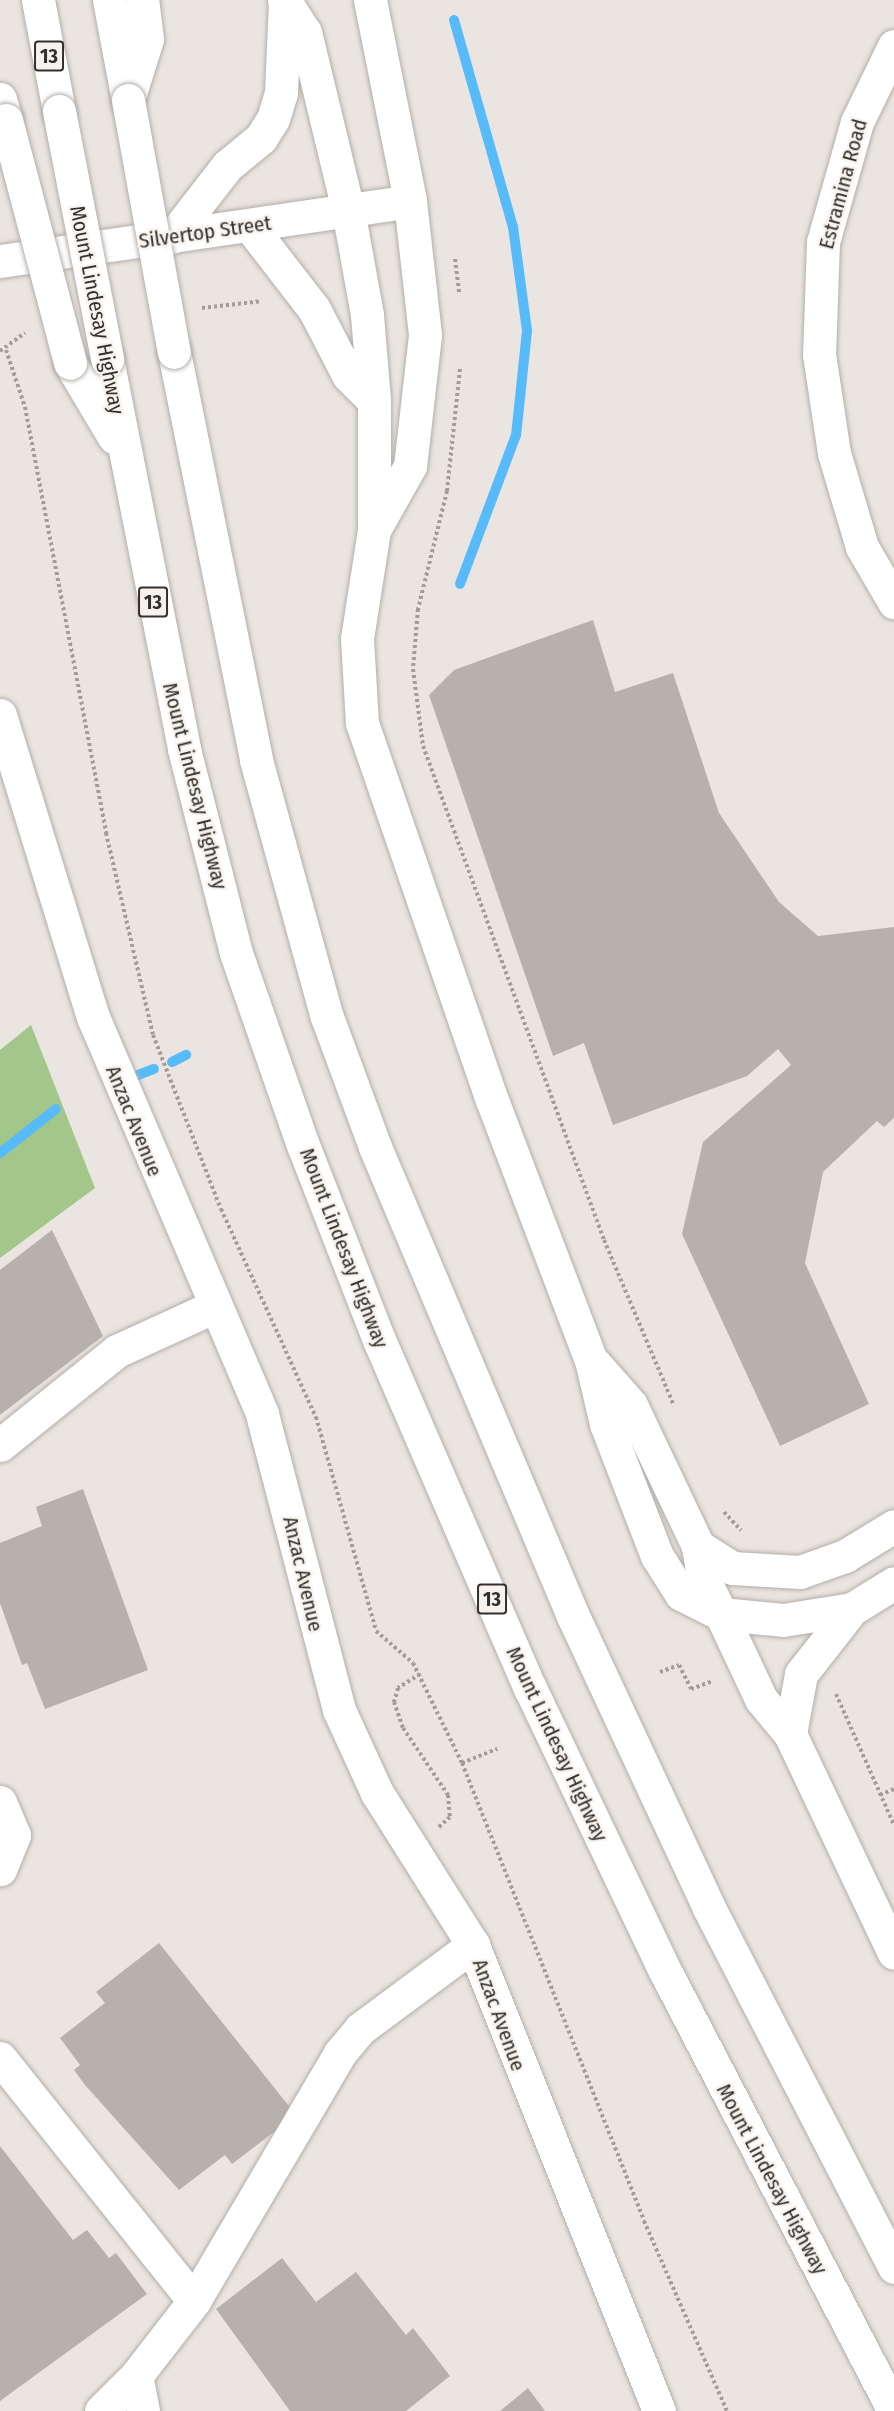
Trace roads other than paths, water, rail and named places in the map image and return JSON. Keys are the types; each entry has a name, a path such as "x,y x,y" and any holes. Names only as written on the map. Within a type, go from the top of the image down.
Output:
{"main road":[{"name":"Mount Lindesay Highway","path":"38,0 123,454 184,749 236,953 372,1320 530,1688 640,1920 894,2411"},
{"path":"109,0 174,352 256,760 327,1017 375,1147 583,1637 709,1908 894,2267"},
{"path":"128,100 147,39 142,0"},
{"path":"370,0 410,201 424,335 420,399 410,466 374,530"},
{"path":"284,2 305,32 348,210 367,315 374,401 374,530 357,639 362,723 492,1100 591,1360 606,1424 657,1556 681,1594 721,1614 783,1620 852,1609"},
{"path":"172,237 227,165 261,138 273,118 281,93 284,2"},
{"name":"Estramina Road","path":"894,46 857,122 823,242 819,354 834,453 862,547 894,602"},
{"path":"3,109 70,363 123,454"},
{"name":"Silvertop Street","path":"0,261 410,201"},
{"path":"249,225 314,309 348,375 374,401"},
{"name":"Anzac Avenue","path":"0,715 9,785 93,1017 278,1461 339,1710 357,1754 409,1845 473,1945 659,2411"},
{"path":"0,1445 117,1351 213,1307"},
{"path":"591,1360 630,1405 698,1546 703,1576 761,1699 790,1734 894,1953"},
{"path":"698,1546 732,1568 800,1572 845,1556 894,1526"},
{"path":"790,1734 801,1674 852,1609 894,1584"},
{"path":"0,1802 14,1835 0,1869"},
{"path":"101,2411 136,2376 194,2301 340,2053 360,2029 473,1945"},
{"path":"0,2058 194,2301"},
{"path":"136,2376 144,2411"}],"waterway":[{"path":"454,20 513,227 527,331 516,435 460,584"},
{"path":"172,1062 186,1055"},
{"path":"138,1075 154,1069"},
{"path":"0,1153 56,1109"}]}
